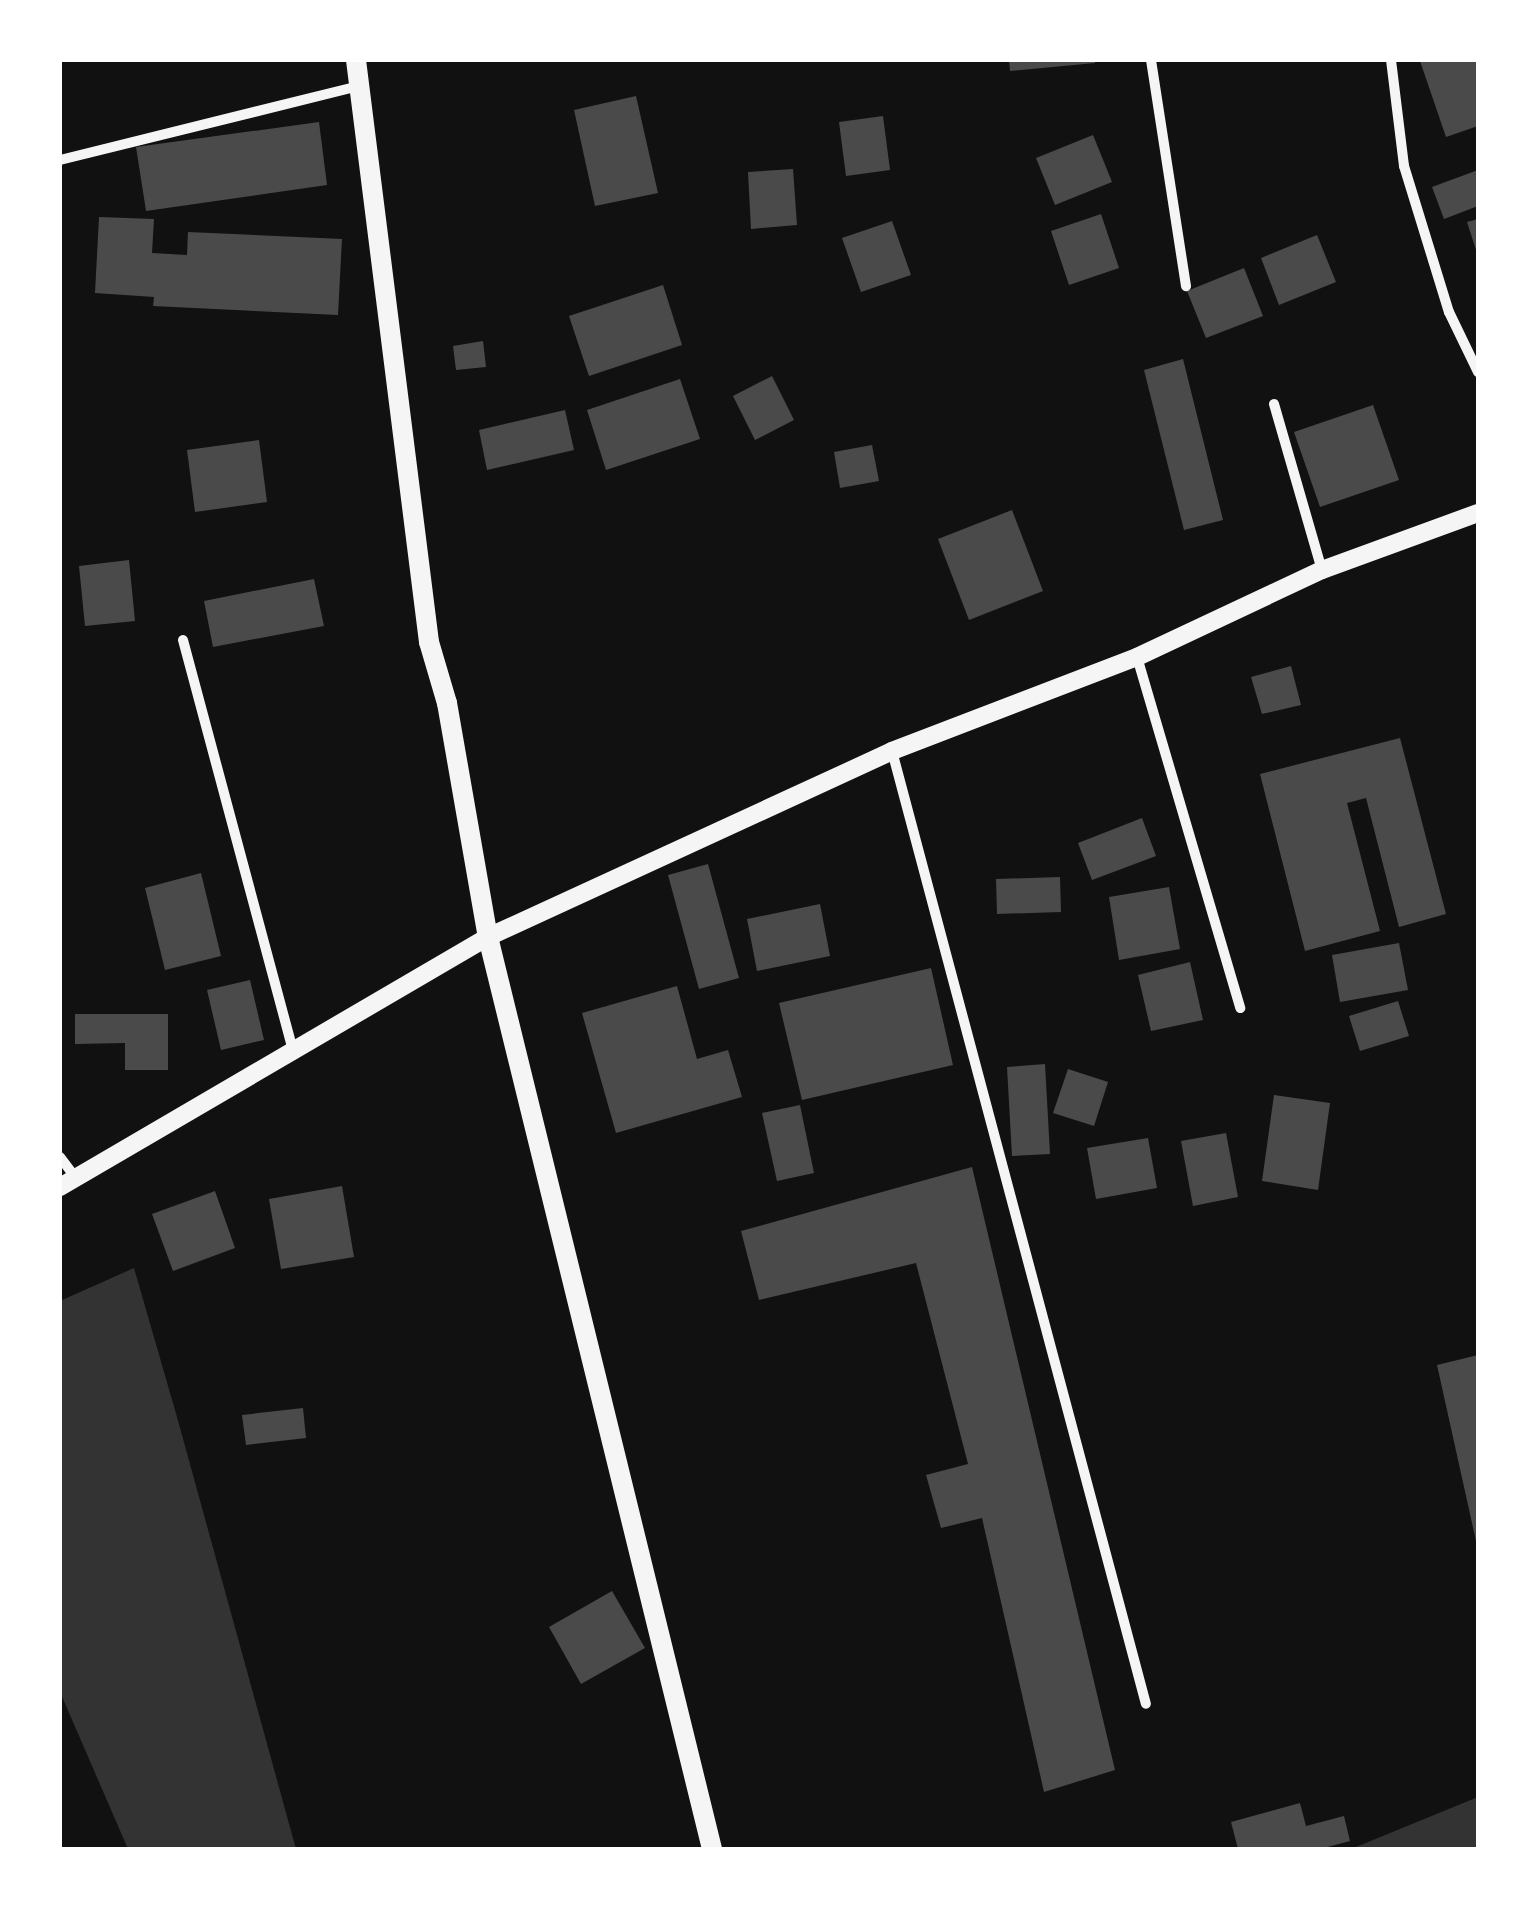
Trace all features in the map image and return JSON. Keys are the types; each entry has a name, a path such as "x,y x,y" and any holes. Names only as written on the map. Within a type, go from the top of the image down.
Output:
{"main road":[{"path":"356,60 429,642 447,704 488,938 712,1849"}],"street":[{"path":"1150,60 1186,286"},
{"path":"1392,60 1404,166 1449,312 1478,372"},
{"path":"60,160 359,86"},
{"path":"1274,404 1322,570"},
{"path":"60,1157 68,1182 295,1055 488,938 892,751 1137,658 1322,570 1478,513"},
{"path":"183,640 295,1055"},
{"path":"1137,658 1240,1008"},
{"path":"892,751 1146,1704"}],"shaded area":[{"path":"134,1268 296,1849 128,1849 60,1692 60,1301"},
{"path":"1478,1797 1478,1849 1351,1849"}],"building":[{"path":"1009,60 1095,60 1095,63 1010,71"},
{"path":"1478,60 1478,126 1446,137 1420,61"},
{"path":"636,96 658,193 595,206 574,110"},
{"path":"883,116 890,170 846,176 839,122"},
{"path":"319,122 327,185 146,211 136,147"},
{"path":"1093,135 1112,182 1055,205 1036,158"},
{"path":"793,169 797,225 751,229 748,172"},
{"path":"1478,170 1478,206 1444,219 1432,187"},
{"path":"1101,214 1119,268 1069,285 1051,231"},
{"path":"99,217 154,219 152,253 187,255 188,232 342,239 338,315 153,306 154,297 95,293"},
{"path":"1478,219 1478,253 1477,253 1467,222"},
{"path":"892,221 911,275 861,292 842,238"},
{"path":"1317,235 1336,282 1279,305 1261,258"},
{"path":"1244,268 1263,316 1206,338 1187,291"},
{"path":"663,285 682,345 589,376 569,316"},
{"path":"483,341 486,367 456,370 453,346"},
{"path":"1183,359 1223,520 1184,530 1144,370"},
{"path":"772,376 794,420 755,440 733,396"},
{"path":"680,379 700,439 606,470 587,410"},
{"path":"1373,405 1399,480 1320,507 1294,432"},
{"path":"565,410 574,450 487,470 479,430"},
{"path":"259,440 267,502 195,512 187,450"},
{"path":"872,445 879,481 840,488 834,452"},
{"path":"1012,510 1043,591 969,620 938,539"},
{"path":"129,560 135,621 85,626 79,566"},
{"path":"314,579 324,626 213,647 204,601"},
{"path":"1291,666 1301,705 1262,714 1251,677"},
{"path":"1400,738 1446,914 1399,927 1366,798 1347,803 1380,931 1305,951 1260,774"},
{"path":"1142,818 1156,856 1092,880 1078,843"},
{"path":"708,864 739,978 699,989 668,875"},
{"path":"201,873 221,956 165,970 145,888"},
{"path":"1060,877 1061,912 997,914 996,879"},
{"path":"1169,887 1180,949 1119,960 1109,897"},
{"path":"820,904 830,956 757,971 747,919"},
{"path":"1399,943 1408,990 1340,1002 1332,955"},
{"path":"1190,962 1203,1020 1151,1031 1138,975"},
{"path":"931,968 953,1065 802,1100 779,1003"},
{"path":"250,980 264,1040 221,1050 207,990"},
{"path":"677,986 697,1059 728,1050 742,1097 616,1133 582,1013"},
{"path":"1398,1001 1409,1036 1360,1051 1349,1016"},
{"path":"75,1014 168,1014 168,1070 125,1070 125,1043 75,1044"},
{"path":"1045,1064 1050,1154 1012,1156 1007,1067"},
{"path":"1068,1069 1108,1082 1094,1126 1053,1113"},
{"path":"1274,1095 1330,1103 1318,1190 1262,1181"},
{"path":"800,1105 814,1173 777,1181 762,1113"},
{"path":"1226,1133 1238,1197 1193,1206 1181,1141"},
{"path":"1148,1138 1157,1188 1096,1199 1087,1148"},
{"path":"972,1167 1115,1770 1044,1792 982,1518 941,1528 926,1475 968,1464 916,1263 759,1300 741,1231"},
{"path":"342,1186 354,1257 281,1269 269,1199"},
{"path":"215,1191 235,1248 173,1271 152,1214"},
{"path":"1478,1355 1478,1541 1476,1541 1437,1365"},
{"path":"303,1408 306,1438 246,1445 242,1415"},
{"path":"612,1591 645,1648 581,1684 549,1627"},
{"path":"1300,1803 1306,1826 1344,1816 1350,1841 1320,1849 1238,1849 1231,1822"}]}
